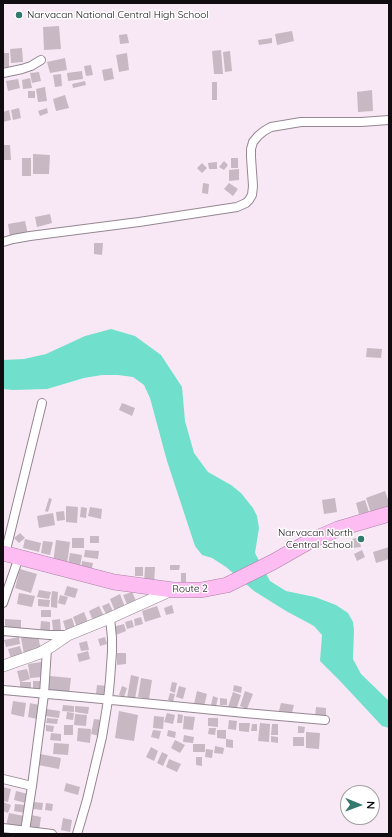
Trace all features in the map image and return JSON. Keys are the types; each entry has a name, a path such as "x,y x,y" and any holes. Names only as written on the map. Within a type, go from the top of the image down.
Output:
{"highway":[{"name":"Route 2","path":"9,555 114,582 173,590 201,590 227,586 310,541 331,532 389,514"}],"street":[{"path":"3,73 27,68 41,60"},
{"path":"3,242 30,236 139,222 237,207 246,203 252,195 251,150 253,142 264,131 282,124 301,122 361,122 389,120"},
{"path":"3,603 9,555 42,403"},
{"path":"3,666 47,649 68,635 173,590"},
{"path":"77,834 102,737 108,700 112,652 110,618"},
{"path":"3,631 68,635"},
{"path":"25,831 44,694 47,649"},
{"path":"3,690 325,720"},
{"path":"3,779 32,786"},
{"path":"3,828 52,834"}],"shaded area":[{"path":"111,329 135,336 161,355 182,387 185,421 194,453 208,472 231,485 241,493 253,508 257,516 259,528 255,553 270,581 286,591 315,597 336,605 348,613 353,622 354,630 353,659 361,674 389,701 389,728 382,726 320,661 322,635 314,626 254,591 226,567 212,558 202,555 195,546 167,461 150,398 144,385 133,377 102,375 84,378 47,389 3,389 3,360 24,359 46,354 85,336"}],"building":[{"path":"59,26 61,49 44,50 43,27"},
{"path":"292,31 294,41 277,45 275,34"},
{"path":"127,34 129,43 120,44 119,35"},
{"path":"272,38 272,43 259,45 258,40"},
{"path":"22,48 23,62 11,63 10,49"},
{"path":"221,50 223,74 214,74 212,51"},
{"path":"230,51 232,71 225,72 223,52"},
{"path":"3,53 9,53 9,67 3,67"},
{"path":"127,53 129,70 119,72 116,55"},
{"path":"65,58 67,70 50,73 47,62"},
{"path":"91,65 93,75 86,76 84,66"},
{"path":"112,68 114,79 104,81 102,70"},
{"path":"82,71 83,79 68,81 67,73"},
{"path":"39,72 41,81 32,83 30,73"},
{"path":"61,74 62,86 55,87 53,75"},
{"path":"30,78 32,88 23,89 22,80"},
{"path":"18,79 20,88 8,91 6,81"},
{"path":"85,81 86,85 73,88 72,84"},
{"path":"212,82 217,82 217,100 212,100"},
{"path":"45,87 47,101 38,102 36,89"},
{"path":"372,90 373,111 358,112 357,92"},
{"path":"28,91 35,91 35,98 28,98"},
{"path":"65,95 69,108 56,111 53,99"},
{"path":"19,108 21,118 13,120 11,110"},
{"path":"47,108 48,113 40,116 38,111"},
{"path":"9,110 11,120 3,122 3,112"},
{"path":"3,145 10,145 11,160 3,160"},
{"path":"33,154 50,155 49,174 33,174"},
{"path":"22,158 31,158 31,176 22,176"},
{"path":"231,158 238,158 238,168 231,168"},
{"path":"224,161 228,165 224,170 219,167"},
{"path":"217,162 217,169 209,169 208,163"},
{"path":"202,163 207,168 202,173 197,168"},
{"path":"239,169 239,180 229,181 229,170"},
{"path":"203,183 209,184 208,194 202,193"},
{"path":"229,183 238,189 233,196 224,189"},
{"path":"50,214 52,223 37,227 35,217"},
{"path":"25,221 28,234 10,237 8,224"},
{"path":"94,243 103,243 102,255 94,254"},
{"path":"367,348 382,349 381,358 366,357"},
{"path":"122,403 135,408 132,416 119,410"},
{"path":"385,491 389,502 389,510 372,516 366,498"},
{"path":"49,498 52,499 48,512 45,511"},
{"path":"335,498 337,512 324,514 322,500"},
{"path":"365,500 369,512 359,514 356,503"},
{"path":"66,506 78,507 77,523 66,522"},
{"path":"81,507 87,508 86,518 80,517"},
{"path":"90,507 102,509 101,519 88,516"},
{"path":"64,511 65,520 57,521 56,512"},
{"path":"53,513 55,525 39,528 37,516"},
{"path":"20,533 25,538 19,543 14,538"},
{"path":"90,536 99,536 99,543 90,543"},
{"path":"359,537 361,547 353,548 352,539"},
{"path":"72,538 84,538 84,548 72,548"},
{"path":"25,539 41,543 39,552 23,548"},
{"path":"56,540 70,542 67,565 53,563"},
{"path":"43,541 53,542 50,555 41,553"},
{"path":"389,547 389,559 376,563 373,552"},
{"path":"85,550 99,551 98,559 84,557"},
{"path":"362,550 365,557 357,561 354,554"},
{"path":"70,553 82,555 80,567 68,565"},
{"path":"82,561 93,563 91,573 81,571"},
{"path":"170,565 180,565 179,570 170,570"},
{"path":"135,567 143,567 143,576 135,576"},
{"path":"145,567 155,567 154,584 144,583"},
{"path":"20,569 37,574 31,593 15,588"},
{"path":"181,573 186,573 186,583 181,583"},
{"path":"67,586 78,589 75,598 64,595"},
{"path":"39,590 51,592 49,599 37,597"},
{"path":"52,591 58,592 57,608 51,607"},
{"path":"132,592 138,605 129,609 123,595"},
{"path":"19,593 35,596 32,607 17,604"},
{"path":"120,594 125,607 115,611 110,599"},
{"path":"60,595 68,597 65,605 58,603"},
{"path":"38,599 50,600 49,607 38,606"},
{"path":"109,603 114,613 107,616 102,606"},
{"path":"172,605 174,613 166,615 164,608"},
{"path":"99,606 105,618 94,623 89,611"},
{"path":"157,606 161,617 145,622 142,611"},
{"path":"41,610 51,610 51,617 41,617"},
{"path":"84,612 88,622 77,627 73,617"},
{"path":"141,617 143,624 135,626 134,619"},
{"path":"72,618 75,628 66,631 63,621"},
{"path":"5,619 21,620 21,631 5,630"},
{"path":"60,619 61,630 53,631 52,620"},
{"path":"132,620 134,627 127,629 125,622"},
{"path":"41,621 50,622 50,632 40,632"},
{"path":"124,624 126,631 116,635 113,627"},
{"path":"38,635 41,651 24,654 21,638"},
{"path":"19,637 20,644 6,647 4,640"},
{"path":"105,637 107,644 100,646 98,639"},
{"path":"87,641 89,650 81,651 79,643"},
{"path":"20,646 24,659 12,662 8,649"},
{"path":"88,651 90,659 79,662 77,654"},
{"path":"117,653 126,653 126,664 117,665"},
{"path":"41,662 43,677 30,678 28,664"},
{"path":"27,669 30,679 20,682 17,671"},
{"path":"131,675 139,677 135,699 127,698"},
{"path":"50,676 71,678 69,695 48,692"},
{"path":"141,678 152,680 149,699 138,697"},
{"path":"33,681 41,681 42,691 33,691"},
{"path":"20,682 31,682 31,691 20,692"},
{"path":"172,682 177,683 175,693 170,691"},
{"path":"97,685 107,686 106,695 96,694"},
{"path":"234,685 242,687 241,693 233,691"},
{"path":"122,686 127,688 124,697 119,695"},
{"path":"179,686 186,688 183,699 176,697"},
{"path":"197,691 207,694 204,706 194,704"},
{"path":"245,691 253,694 247,709 240,706"},
{"path":"233,692 241,695 236,710 228,707"},
{"path":"170,693 175,694 173,702 168,700"},
{"path":"213,696 218,698 216,706 211,705"},
{"path":"220,698 227,699 227,705 220,705"},
{"path":"13,701 26,703 24,717 11,714"},
{"path":"30,703 39,705 37,719 28,717"},
{"path":"281,703 294,705 292,713 279,711"},
{"path":"63,705 74,706 74,712 62,711"},
{"path":"75,706 89,707 88,714 75,712"},
{"path":"316,707 326,708 326,719 315,718"},
{"path":"46,709 60,711 59,718 45,716"},
{"path":"119,711 138,715 134,741 115,738"},
{"path":"67,712 74,713 73,720 66,719"},
{"path":"167,713 175,715 173,724 164,722"},
{"path":"75,714 87,715 86,726 74,725"},
{"path":"178,714 183,715 182,723 177,723"},
{"path":"154,716 164,717 163,729 153,728"},
{"path":"184,716 195,717 193,730 183,729"},
{"path":"47,718 58,719 57,724 46,723"},
{"path":"208,718 218,718 218,727 208,726"},
{"path":"94,719 102,720 100,736 91,734"},
{"path":"229,720 237,721 236,730 228,729"},
{"path":"239,723 250,723 249,732 239,731"},
{"path":"260,723 270,724 269,742 258,741"},
{"path":"252,724 257,724 257,731 251,731"},
{"path":"272,724 278,724 278,735 271,735"},
{"path":"46,725 54,726 53,732 46,731"},
{"path":"64,725 73,725 73,735 64,735"},
{"path":"298,726 305,727 304,733 298,733"},
{"path":"78,728 91,729 90,743 77,741"},
{"path":"209,728 216,728 215,735 208,734"},
{"path":"153,730 161,731 159,739 151,737"},
{"path":"168,730 176,732 175,738 167,736"},
{"path":"217,730 226,730 226,739 217,738"},
{"path":"306,732 320,733 319,749 306,748"},
{"path":"51,733 61,734 61,741 50,740"},
{"path":"184,735 194,737 193,743 183,742"},
{"path":"271,736 278,737 278,743 271,742"},
{"path":"293,737 304,737 304,746 293,746"},
{"path":"226,739 233,740 233,748 226,747"},
{"path":"175,740 185,745 180,753 171,748"},
{"path":"54,743 69,744 68,755 53,754"},
{"path":"193,744 205,744 205,752 193,752"},
{"path":"215,746 224,748 223,754 214,753"},
{"path":"151,747 158,751 154,761 146,757"},
{"path":"206,749 213,750 212,758 205,757"},
{"path":"162,752 168,755 163,766 157,763"},
{"path":"40,754 61,758 59,769 38,765"},
{"path":"196,757 202,757 202,766 196,765"},
{"path":"169,759 181,764 177,772 166,767"},
{"path":"66,783 80,787 78,795 64,791"},
{"path":"3,787 11,789 8,802 3,801"},
{"path":"16,791 28,794 26,803 14,800"},
{"path":"3,802 11,805 8,813 3,811"},
{"path":"34,802 43,803 42,810 33,809"},
{"path":"46,803 53,804 52,811 45,810"},
{"path":"15,804 26,805 25,813 14,811"},
{"path":"9,813 24,816 22,829 6,826"},
{"path":"31,815 41,817 39,831 29,829"},
{"path":"63,818 72,820 70,832 61,830"}],"place":[{"name":"Narvacan National Central High School","path":"19,15"},
{"name":"Narvacan North Central School","path":"361,539"}]}
